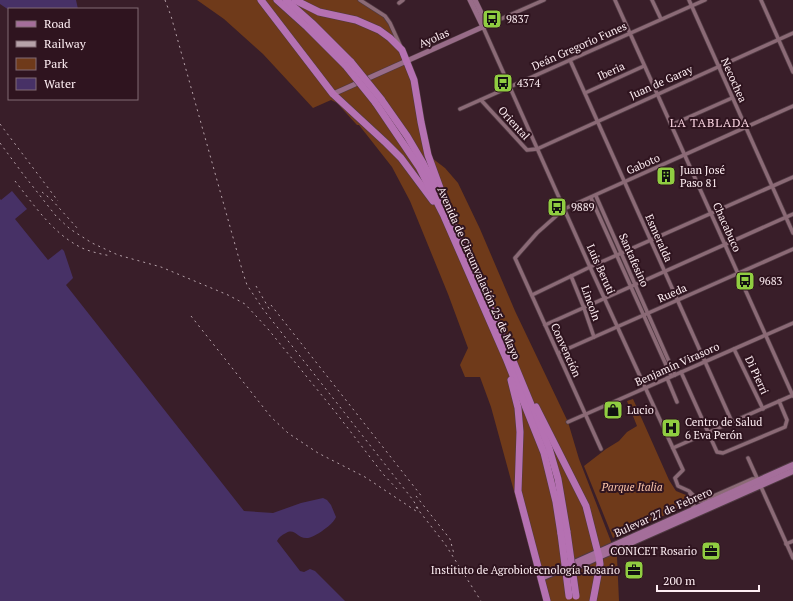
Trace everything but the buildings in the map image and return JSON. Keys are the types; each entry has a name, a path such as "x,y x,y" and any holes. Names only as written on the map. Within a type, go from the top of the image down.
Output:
{"highway":[{"path":"261,0 333,94 370,126 396,153 446,214"},
{"name":"Avenida de Circunvalación 25 de Mayo","path":"277,0 348,64"},
{"name":"Avenida de Circunvalación 25 de Mayo","path":"286,0 312,23 378,100 446,214 515,366 549,448 558,479 559,502"},
{"path":"295,0 320,12 356,20 379,30 402,50 414,80 428,155 446,214"},
{"name":"Avenida de Circunvalación 25 de Mayo","path":"446,214 544,453 562,516 573,598"},
{"path":"506,358 518,408 520,432 518,491 547,601"},
{"path":"515,366 586,506 599,554 600,564 593,601"}],"main road":[{"name":"Bulevar 27 de Febrero","path":"541,580 759,482 793,465"},
{"name":"Bulevar 27 de Febrero","path":"599,554 692,510 759,482 793,471"}],"street":[{"path":"360,0 385,16 390,23 402,50"},
{"path":"399,3 404,0"},
{"path":"470,0 485,26"},
{"path":"475,0 485,26"},
{"name":"Ayolas","path":"333,94 544,0"},
{"name":"Chacabuco","path":"615,0 793,396"},
{"path":"652,0 661,19"},
{"name":"Necochea","path":"689,0 793,234"},
{"name":"Deán Gregorio Funes","path":"460,109 705,0"},
{"path":"760,0 793,72"},
{"name":"Luis Beruti","path":"485,26 510,87 604,299 683,470 675,478 678,486 689,491 696,499 702,501 752,478 759,482"},
{"name":"Juan de Garay","path":"537,148 718,66 793,34"},
{"name":"Esmeralda","path":"570,60 732,422"},
{"name":"Iberia","path":"585,93 644,66"},
{"path":"671,125 732,98"},
{"name":"Oriental","path":"481,100 527,150 537,148"},
{"name":"Gaboto","path":"515,258 537,233 564,209 594,197 793,106"},
{"path":"532,295 590,267 793,177"},
{"name":"Santafesino","path":"594,197 671,376 677,402"},
{"path":"545,325 793,214"},
{"name":"Rueda","path":"558,353 793,249"},
{"name":"Convención","path":"515,258 601,450"},
{"name":"Lincoln","path":"571,276 594,337"},
{"name":"Benjamín Virasoro","path":"568,422 793,323"},
{"name":"Di Pierri","path":"734,349 762,409"},
{"path":"681,372 709,433"},
{"path":"673,448 793,396"},
{"name":"Di Pierri","path":"709,433 717,452 722,453 785,427 787,420 779,401"},
{"path":"748,458 793,558"},
{"path":"689,491 694,505 692,510"},
{"path":"786,544 793,541"}],"green space":[{"path":"197,0 360,0 385,16 407,61 428,155 445,168 458,183 480,229 515,311 568,422 579,459 617,557 619,601 544,601 491,407 480,377 465,377 460,365 468,348 448,294 410,201 392,167 359,125 357,125 337,103 331,100 313,108 263,54 224,19"},
{"name":"Parque Italia","path":"633,399 669,480 676,491 686,495 690,504 613,538 584,466 619,441 627,432 637,426 627,401"}],"water":[{"path":"0,0 76,0 78,8 8,8 8,9 0,4"},
{"path":"12,191 27,209 15,219 48,260 62,249 64,251 73,278 66,285 244,511 273,513 301,503 323,498 327,500 336,517 327,527 318,534 309,538 303,538 294,532 289,532 281,536 277,541 300,571 304,572 310,569 315,571 345,601 0,601 0,199 1,200"}],"railway":[{"path":"165,0 171,16 247,285 263,309 413,500 420,512"},
{"path":"0,124 58,201"},
{"path":"0,143 56,216 70,229 92,243 118,255 161,267 228,295 245,304 268,329 337,414 383,474 398,490"},
{"path":"15,181 37,209 62,235 82,248 111,256"},
{"path":"42,192 52,200 78,229"},
{"path":"256,286 271,312"},
{"path":"271,305 423,498"},
{"path":"191,316 271,417 288,433 318,453 365,477 419,513"},
{"path":"416,496 450,539 454,554"},
{"path":"416,507 445,544 481,601"}],"place":[{"name":"9837","path":"492,19"},
{"name":"4374","path":"503,83"},
{"name":"Juan José Paso 81","path":"666,176"},
{"name":"9889","path":"557,207"},
{"name":"9683","path":"745,281"},
{"name":"Lucio","path":"613,410"},
{"name":"Centro de Salud 6 Eva Perón","path":"671,428"},
{"name":"CONICET Rosario","path":"711,551"},
{"name":"Instituto de Agrobiotecnología Rosario","path":"634,570"}],"district":[{"name":"LA TABLADA","path":"710,122"}]}
